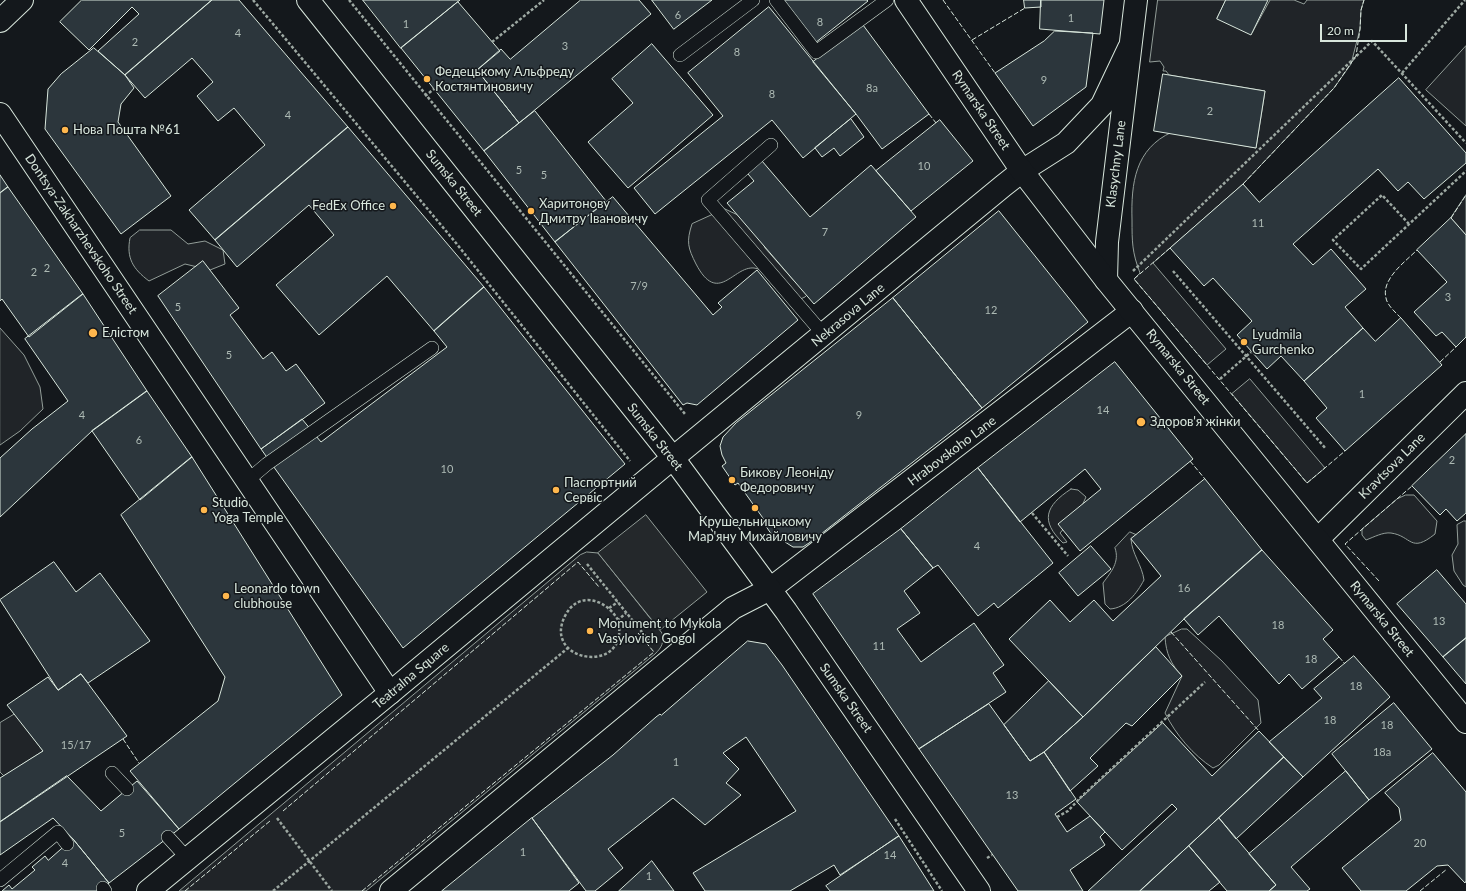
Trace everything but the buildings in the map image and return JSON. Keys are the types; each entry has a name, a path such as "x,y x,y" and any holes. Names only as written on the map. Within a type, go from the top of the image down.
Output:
{"street":[{"path":"0,21 22,0"},
{"name":"Sumska Street","path":"308,0 673,458 770,589 979,891"},
{"name":"Rymarska Street","path":"906,0 1022,171 1106,280 1466,722"},
{"name":"Klasychny Lane","path":"1106,280 1107,242 1129,48 1136,0"},
{"name":"Klasychny Lane","path":"1022,171 1066,143 1102,105 1129,48"},
{"name":"Dontsya-Zakharzhevskoho Street","path":"0,114 248,480 390,693"},
{"name":"Nekrasova Lane","path":"673,458 1022,171"},
{"name":"Hrabovskoho Lane","path":"770,589 1132,311"},
{"name":"Kravtsova Lane","path":"1318,539 1466,393"},
{"name":"Teatralna Square","path":"148,891 390,693 673,458"},
{"path":"391,891 733,608 770,589"}],"lane":[{"path":"680,55 752,0"},
{"path":"776,0 816,52 887,0"},
{"path":"771,145 708,200 824,334"},
{"path":"248,480 267,464 432,348"},
{"path":"112,772 127,789"},
{"path":"0,880 58,832 67,844"},
{"path":"168,837 187,858"}],"path":[{"path":"253,0 456,243 630,461 639,486"},
{"path":"349,0 684,412 700,436"},
{"path":"492,42 544,0"},
{"path":"1402,74 1465,0"},
{"path":"1128,275 1372,41 1466,142"},
{"path":"426,96 434,89"},
{"path":"1409,224 1382,195 1333,240 1360,269 1409,224 1466,171"},
{"path":"1172,271 1326,449"},
{"path":"1219,379 1252,352"},
{"path":"1032,513 1068,556"},
{"path":"586,565 651,642 656,638"},
{"path":"590,600 604,604 609,608 618,620 620,628 617,642 612,648 600,657 579,656 568,648 563,637 562,625 571,608 582,602 590,600"},
{"path":"609,608 618,602"},
{"path":"618,620 626,613"},
{"path":"273,891 568,648"},
{"path":"1057,817 1068,811 1080,798 1205,682"},
{"path":"262,798 332,891"}],"shaded area":[{"path":"1158,0 1226,0 1217,18 1252,33 1270,0 1294,0 1304,4 1307,0 1364,0 1361,10 1360,29 1351,64 1334,88 1243,184 1153,263 1226,349 1207,365 1134,279 1140,273 1135,259 1132,241 1134,180 1143,158 1150,148 1160,139 1172,132 1256,148 1265,91 1169,75 1166,71 1163,71 1164,67 1160,61 1150,62"},
{"path":"1466,46 1466,126 1426,90"},
{"path":"1466,195 1466,235 1451,218"},
{"path":"725,209 740,216 756,227 765,248 795,282 810,292 805,297 791,303 770,277 754,268 746,269 725,281 718,283 711,282 704,276 691,254 689,236 692,224"},
{"path":"140,230 171,230 188,244 205,241 223,250 225,264 210,270 185,264 149,281 135,267 130,257 130,238"},
{"path":"0,328 24,355 40,387 43,409 20,431 0,445"},
{"path":"1250,379 1325,468 1307,483 1232,394"},
{"path":"1071,489 1078,490 1086,497 1080,510 1060,533 1067,542 1063,543 1051,528 1049,514 1051,508 1062,495"},
{"path":"1406,495 1414,495 1437,521 1435,534 1421,543 1412,542 1391,533 1382,534 1366,540 1362,535 1362,529 1397,499"},
{"path":"646,515 707,592 660,630 598,553"},
{"path":"1466,521 1466,587 1454,571 1452,555 1458,544 1457,525"},
{"path":"1130,532 1137,535 1131,539 1144,580 1138,590 1126,603 1110,609 1105,604 1103,583 1112,571 1116,562 1115,548"},
{"path":"587,552 598,553 662,633 662,645 655,654 366,891 179,891 580,555"},
{"path":"1182,629 1187,629 1222,661 1258,700 1261,723 1219,765 1213,768 1192,751 1174,729 1165,713 1182,676 1170,658 1165,637"},
{"path":"15,714 43,751 4,776 0,772 0,723"}],"fence":[{"path":"943,0 995,73"},
{"path":"1243,184 1334,88 1356,56 1361,10 1364,0"},
{"path":"972,40 1025,8"},
{"path":"929,114 936,123"},
{"path":"1451,218 1466,195"},
{"path":"1170,248 1134,279 1307,483 1345,451"},
{"path":"1401,318 1388,303 1385,291 1387,284 1395,271 1417,250"},
{"path":"1440,362 1456,347"},
{"path":"1190,461 1205,479"},
{"path":"1379,581 1345,544 1412,486"},
{"path":"283,811 578,562 599,587"},
{"path":"1171,632 1259,731"},
{"path":"362,891 654,652 638,633"},
{"path":"1339,657 1345,664"},
{"path":"123,739 139,763"},
{"path":"185,891 270,821"},
{"path":"1420,891 1447,869"}],"place":[{"name":"Федецькому Альфреду Костянтиновичу","path":"427,79"},
{"name":"Нова Пошта №61","path":"65,130"},
{"name":"FedEx Office","path":"393,206"},
{"name":"Харитонову Дмитру Івановичу","path":"531,211"},
{"name":"Елістом","path":"93,333"},
{"name":"Lyudmila Gurchenko","path":"1244,342"},
{"name":"Здоров'я жінки","path":"1141,422"},
{"name":"Бикову Леоніду Федоровичу","path":"732,480"},
{"name":"Паспортний Сервіс","path":"556,490"},
{"name":"Крушельницькому Мар'яну Михайловичу","path":"755,508"},
{"name":"Studio Yoga Temple","path":"204,510"},
{"name":"Leonardo town clubhouse","path":"226,596"},
{"name":"Monument to Mykola Vasylovich Gogol","path":"590,631"}]}
